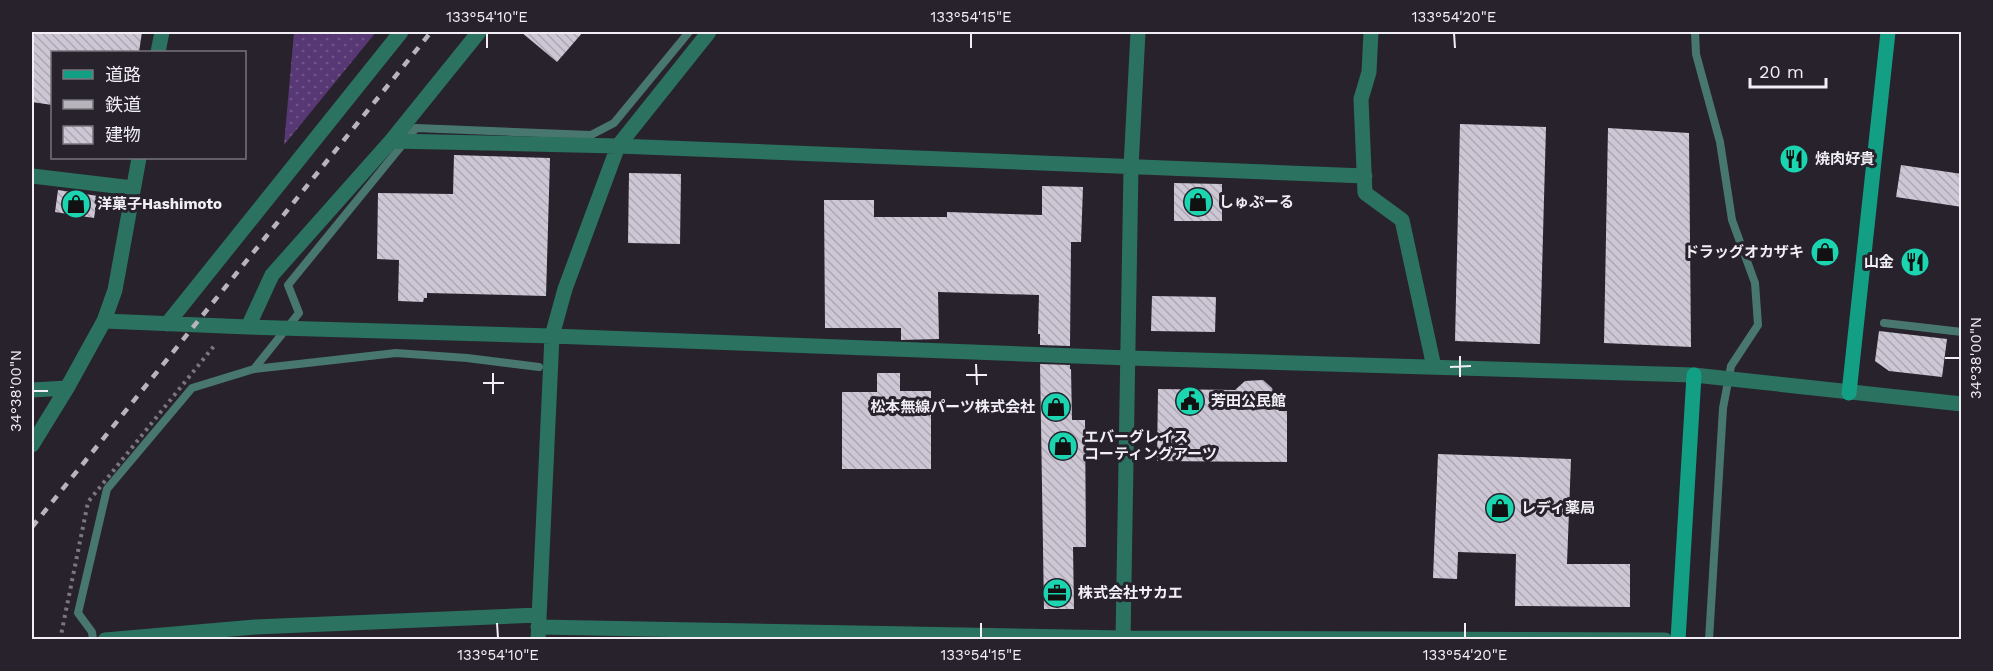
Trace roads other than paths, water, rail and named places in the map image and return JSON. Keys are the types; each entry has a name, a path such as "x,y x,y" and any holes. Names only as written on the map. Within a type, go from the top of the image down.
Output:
{"street":[{"path":"158,51 162,32"},
{"path":"167,324 402,32"},
{"path":"248,327 272,275 400,141 479,32"},
{"path":"538,627 552,336 565,289 618,146 709,32"},
{"path":"1124,639 1131,167 1138,32"},
{"path":"1371,32 1369,72 1361,99 1365,193 1402,220 1434,367"},
{"path":"1849,393 1888,32"},
{"path":"400,141 618,146 1365,176"},
{"path":"32,445 104,321 115,290 139,159"},
{"path":"32,176 133,188"},
{"path":"104,321 1129,358 1694,375 1962,404"},
{"path":"1678,639 1694,375"},
{"path":"32,390 67,388"},
{"path":"105,639 255,627 538,627 1124,639 1665,639"}],"waterway":[{"path":"254,369 299,313 288,285 416,128 591,135 614,123 689,32"},
{"path":"1695,32 1696,54 1720,142 1732,220 1755,283 1758,325 1731,366 1723,408 1709,640"},
{"path":"1884,323 1962,332"},
{"path":"93,640 92,632 78,613 107,489 192,388 254,369 396,353 467,358 539,367"}],"railway":[{"path":"32,527 431,32"}],"place":[{"name":"焼肉好貴","path":"1794,159"},
{"name":"しゅぷーる","path":"1198,202"},
{"name":"洋菓子Hashimoto","path":"76,204"},
{"name":"ドラッグオカザキ","path":"1825,252"},
{"name":"山金","path":"1915,262"},
{"name":"芳田公民館","path":"1190,401"},
{"name":"松本無線パーツ株式会社","path":"1056,407"},
{"name":"エバーグレイス コーティングアーツ","path":"1063,446"},
{"name":"レディ薬局","path":"1500,508"},
{"name":"株式会社サカエ","path":"1057,593"}]}
